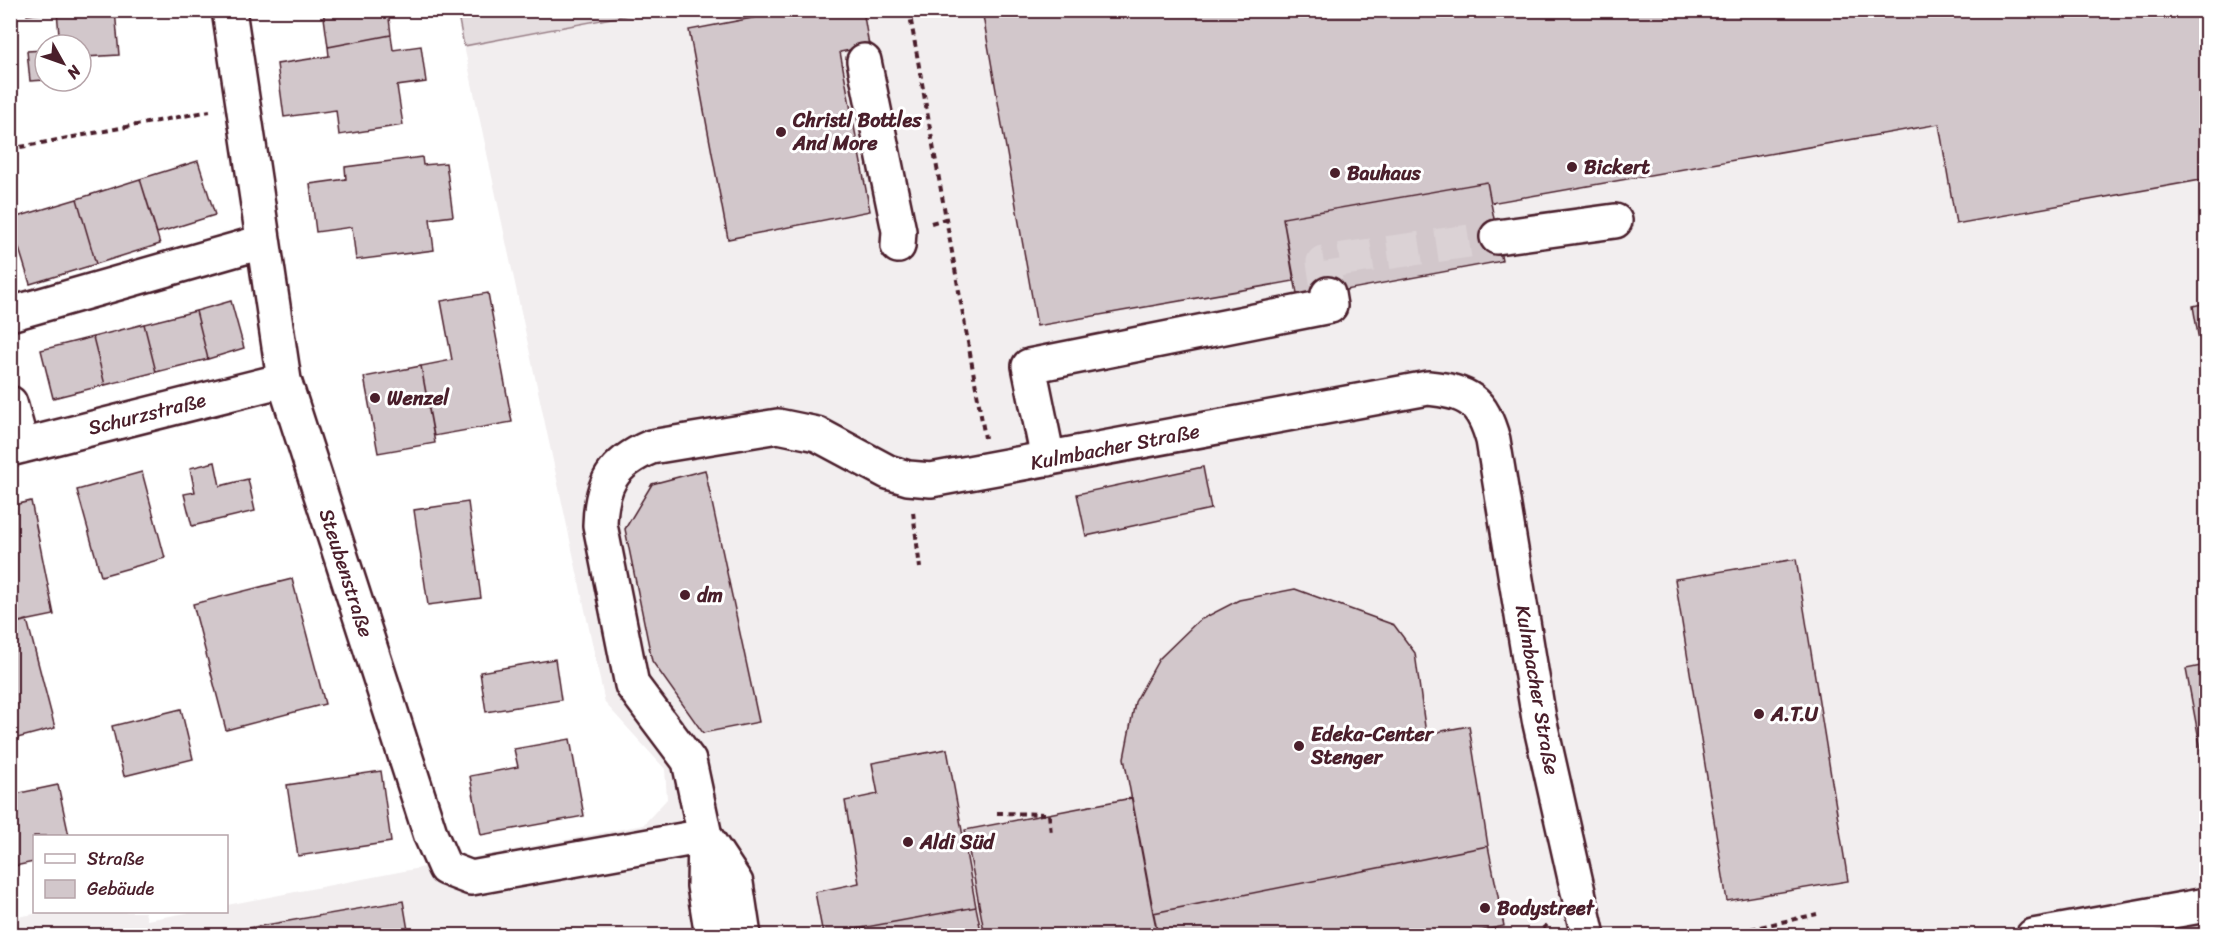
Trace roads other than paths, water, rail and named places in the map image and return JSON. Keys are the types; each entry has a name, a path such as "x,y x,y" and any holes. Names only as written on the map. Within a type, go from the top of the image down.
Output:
{"street":[{"name":"Steubenstraße","path":"229,10 241,105 284,380 431,836 446,867 471,878 705,836"},
{"path":"864,61 899,231 898,246"},
{"path":"1497,237 1616,221"},
{"path":"10,314 262,242"},
{"path":"1048,459 1029,366 1330,306 1328,294"},
{"name":"Schurzstraße","path":"16,447 284,380"},
{"name":"Kulmbacher Straße","path":"712,936 704,886 705,836 689,761 632,685 600,525 601,499 612,474 636,453 651,447 778,426 817,434 888,472 908,478 931,480 1428,388 1454,390 1472,400 1487,418 1493,440 1539,719 1588,936"},
{"path":"10,403 16,447"},
{"name":"Kulmbacher Straße","path":"705,836 736,883 744,936"},
{"path":"2033,936 2206,905"}],"tunnel":[{"path":"1328,294 1323,262 1497,237"}],"place":[{"name":"Christl Bottles And More","path":"781,132"},
{"name":"Bickert","path":"1572,167"},
{"name":"Bauhaus","path":"1335,173"},
{"name":"Wenzel","path":"375,398"},
{"name":"dm","path":"685,595"},
{"name":"A.T.U","path":"1759,714"},
{"name":"Edeka-Center Stenger","path":"1299,746"},
{"name":"Aldi Süd","path":"908,842"},
{"name":"Bodystreet","path":"1485,908"}]}
